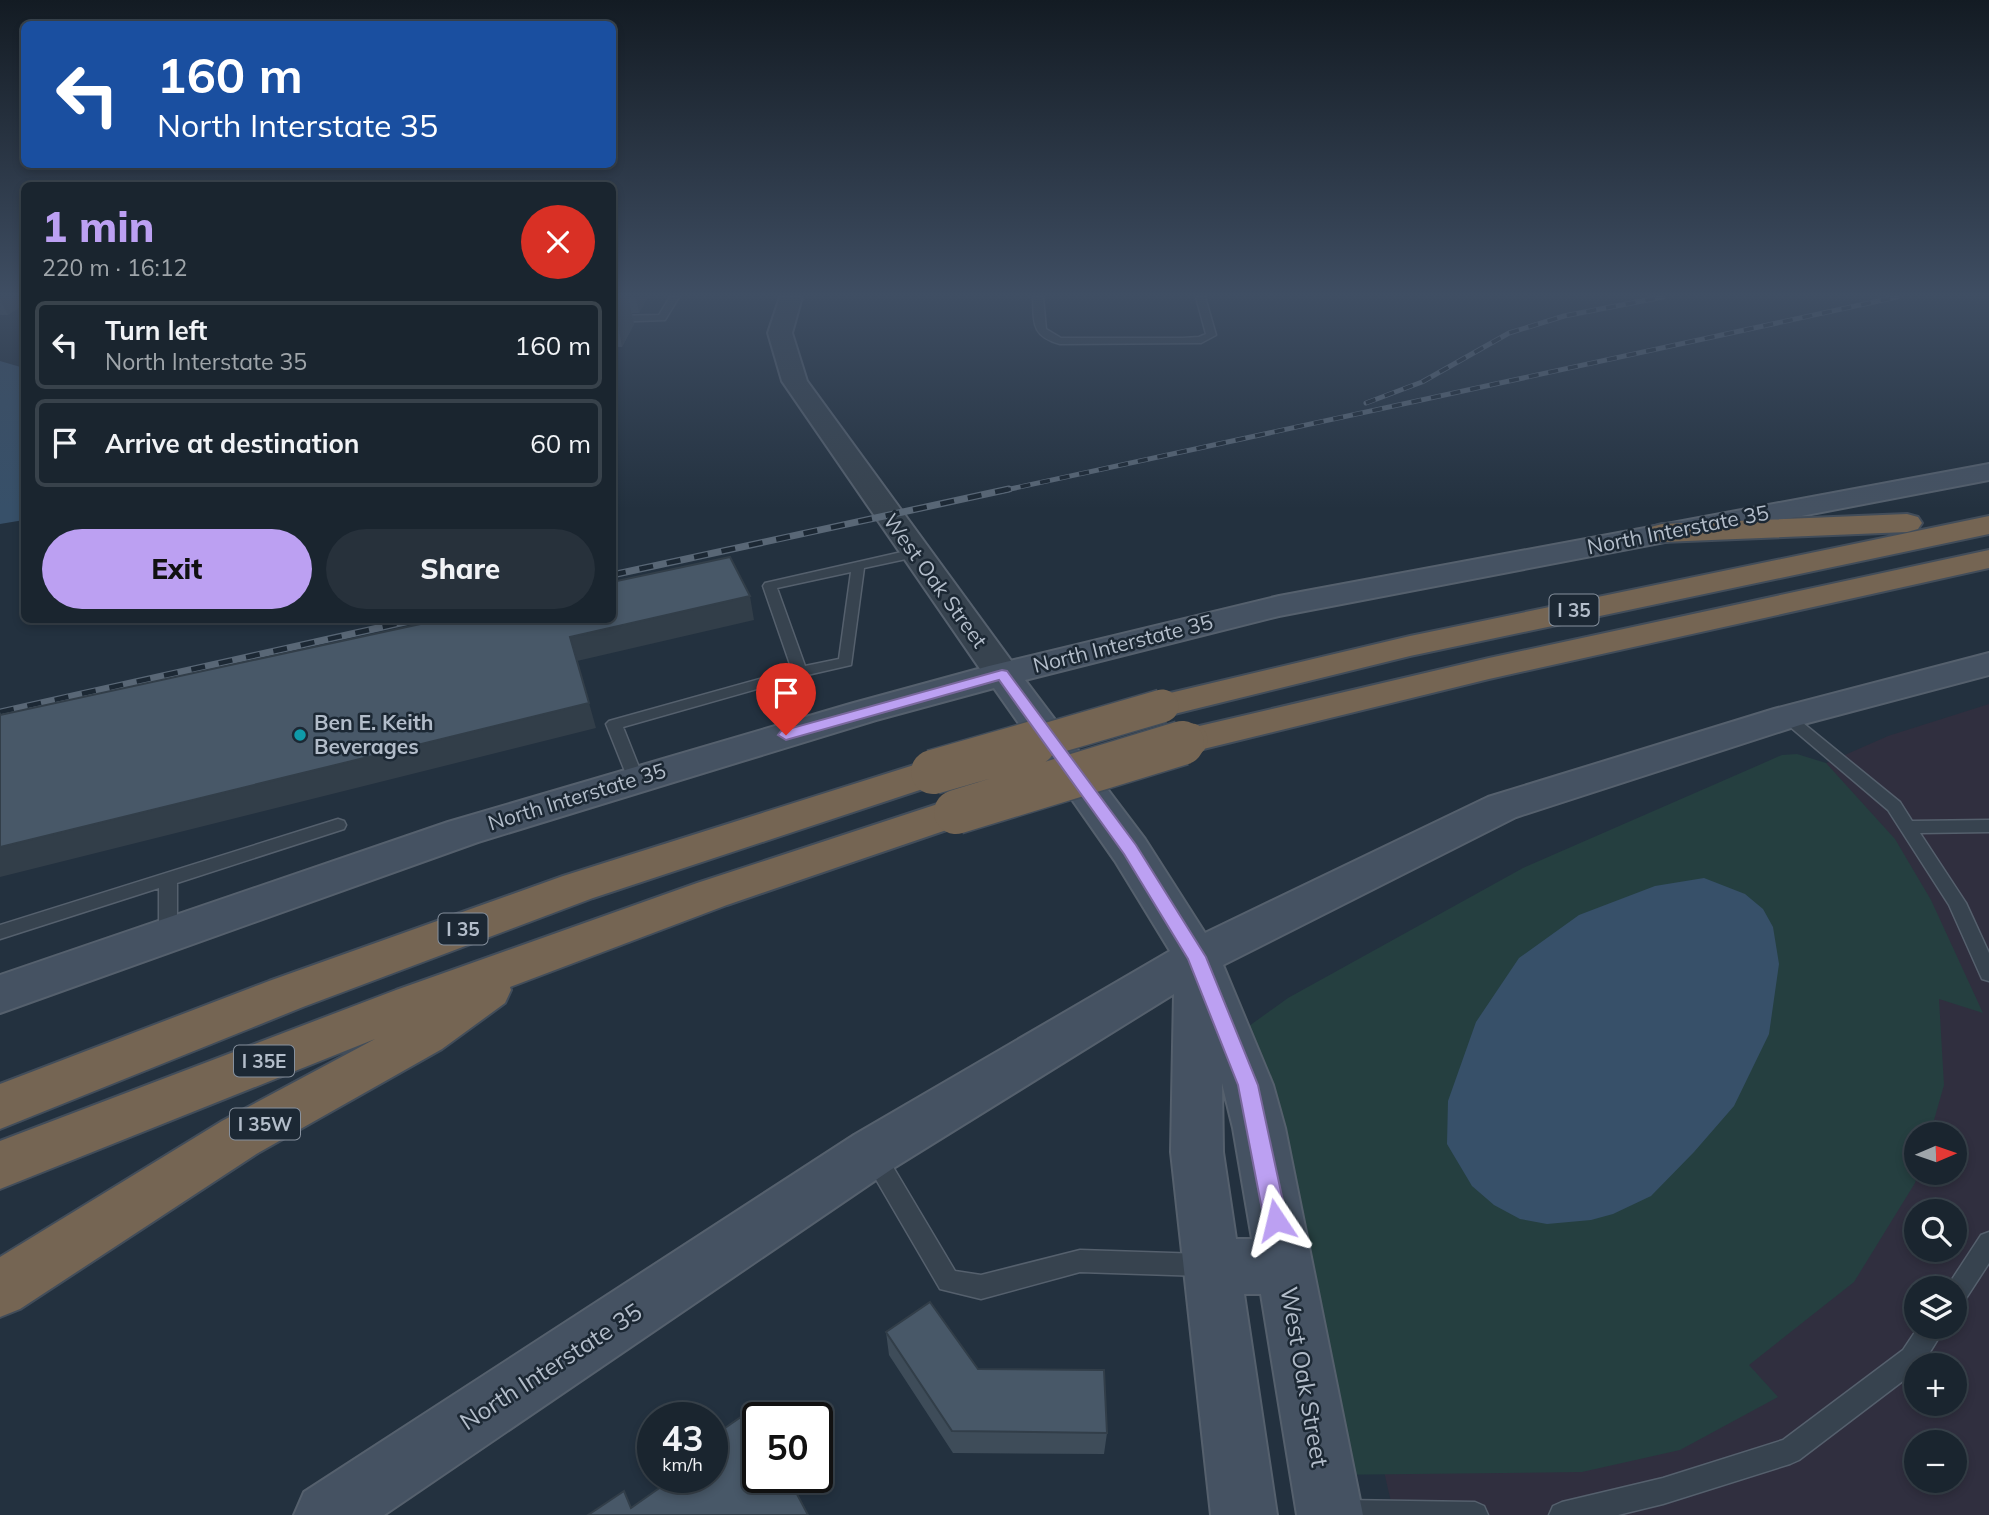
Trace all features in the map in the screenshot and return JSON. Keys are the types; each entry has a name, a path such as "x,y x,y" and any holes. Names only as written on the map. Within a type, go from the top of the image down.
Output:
{"highway":[{"path":"1662,533 1886,524 1989,516"},
{"name":"I 35","path":"0,1107 286,993 579,887 933,772 1162,706 1410,646 1989,525"},
{"name":"I 35E","path":"0,1165 529,960 956,811 1191,740 1385,691 1558,651 1989,559"},
{"name":"I 35W","path":"0,1289 240,1137 425,1035 529,960"}],"main road":[{"name":"North Interstate 35","path":"0,994 464,832 1002,674 1253,612 1989,472"},
{"name":"North Interstate 35","path":"327,1515 873,1152 1197,957 1502,807 1787,717 1989,664"},
{"name":"West Oak Street","path":"1002,674 1130,850 1197,957 1248,1085 1330,1514"},
{"path":"1197,957 1197,1152 1244,1515"},
{"path":"1212,1266 1284,1267"}],"street":[{"name":"West Oak Street","path":"791,368 795,381 1002,674"}],"lane":[{"path":"800,672 770,586 915,553"},
{"path":"636,780 614,724 800,672 846,662 858,566"},
{"path":"1787,717 1894,806 1957,903 1989,974"},
{"path":"0,932 338,825"},
{"path":"1908,827 1989,826"},
{"path":"168,934 169,879"},
{"path":"873,1152 948,1280 981,1287 1080,1261 1212,1266"},
{"path":"1967,1277 1989,1243"},
{"path":"1562,1515 1663,1491 1790,1451 1912,1359 1925,1339"},
{"path":"1330,1514 1475,1515"}],"shaded area":[{"path":"0,368 21,368 21,520 0,524"},
{"path":"1989,704 1989,1515 1394,1515 1285,1041 1665,834 1888,736"},
{"path":"1704,878 1745,894 1763,909 1773,927 1779,964 1769,1034 1734,1106 1651,1196 1613,1214 1591,1220 1547,1224 1520,1219 1494,1205 1472,1186 1447,1144 1448,1101 1476,1022 1519,958 1579,915 1655,886"}],"green space":[{"path":"1797,754 1826,763 1895,839 1931,900 1983,1013 1939,999 1944,1085 1933,1122 1904,1122 1904,1185 1914,1185 1854,1282 1749,1365 1778,1397 1680,1450 1582,1472 1322,1475 1242,1031 1288,998 1523,868 1782,755"}],"building":[{"name":"Ben E. Keith Beverages","path":"730,557 750,596 570,637 589,703 0,847 0,715 425,623 616,623 616,581"},
{"path":"930,1302 978,1369 1104,1370 1107,1433 952,1431 886,1332"},
{"path":"742,1416 742,1493 796,1493 808,1515 588,1515 624,1491 631,1508 652,1493 728,1493 728,1426"}],"railway":[{"path":"1366,403 1422,382 1447,368"},
{"path":"1001,491 1570,368"},
{"path":"616,574 1009,489"},
{"path":"0,712 400,623"}],"place":[{"name":"Ben E. Keith Beverages","path":"300,735"}],"route":[{"path":"786,735 1002,674 1130,850 1197,957 1248,1085 1276,1220"}]}
